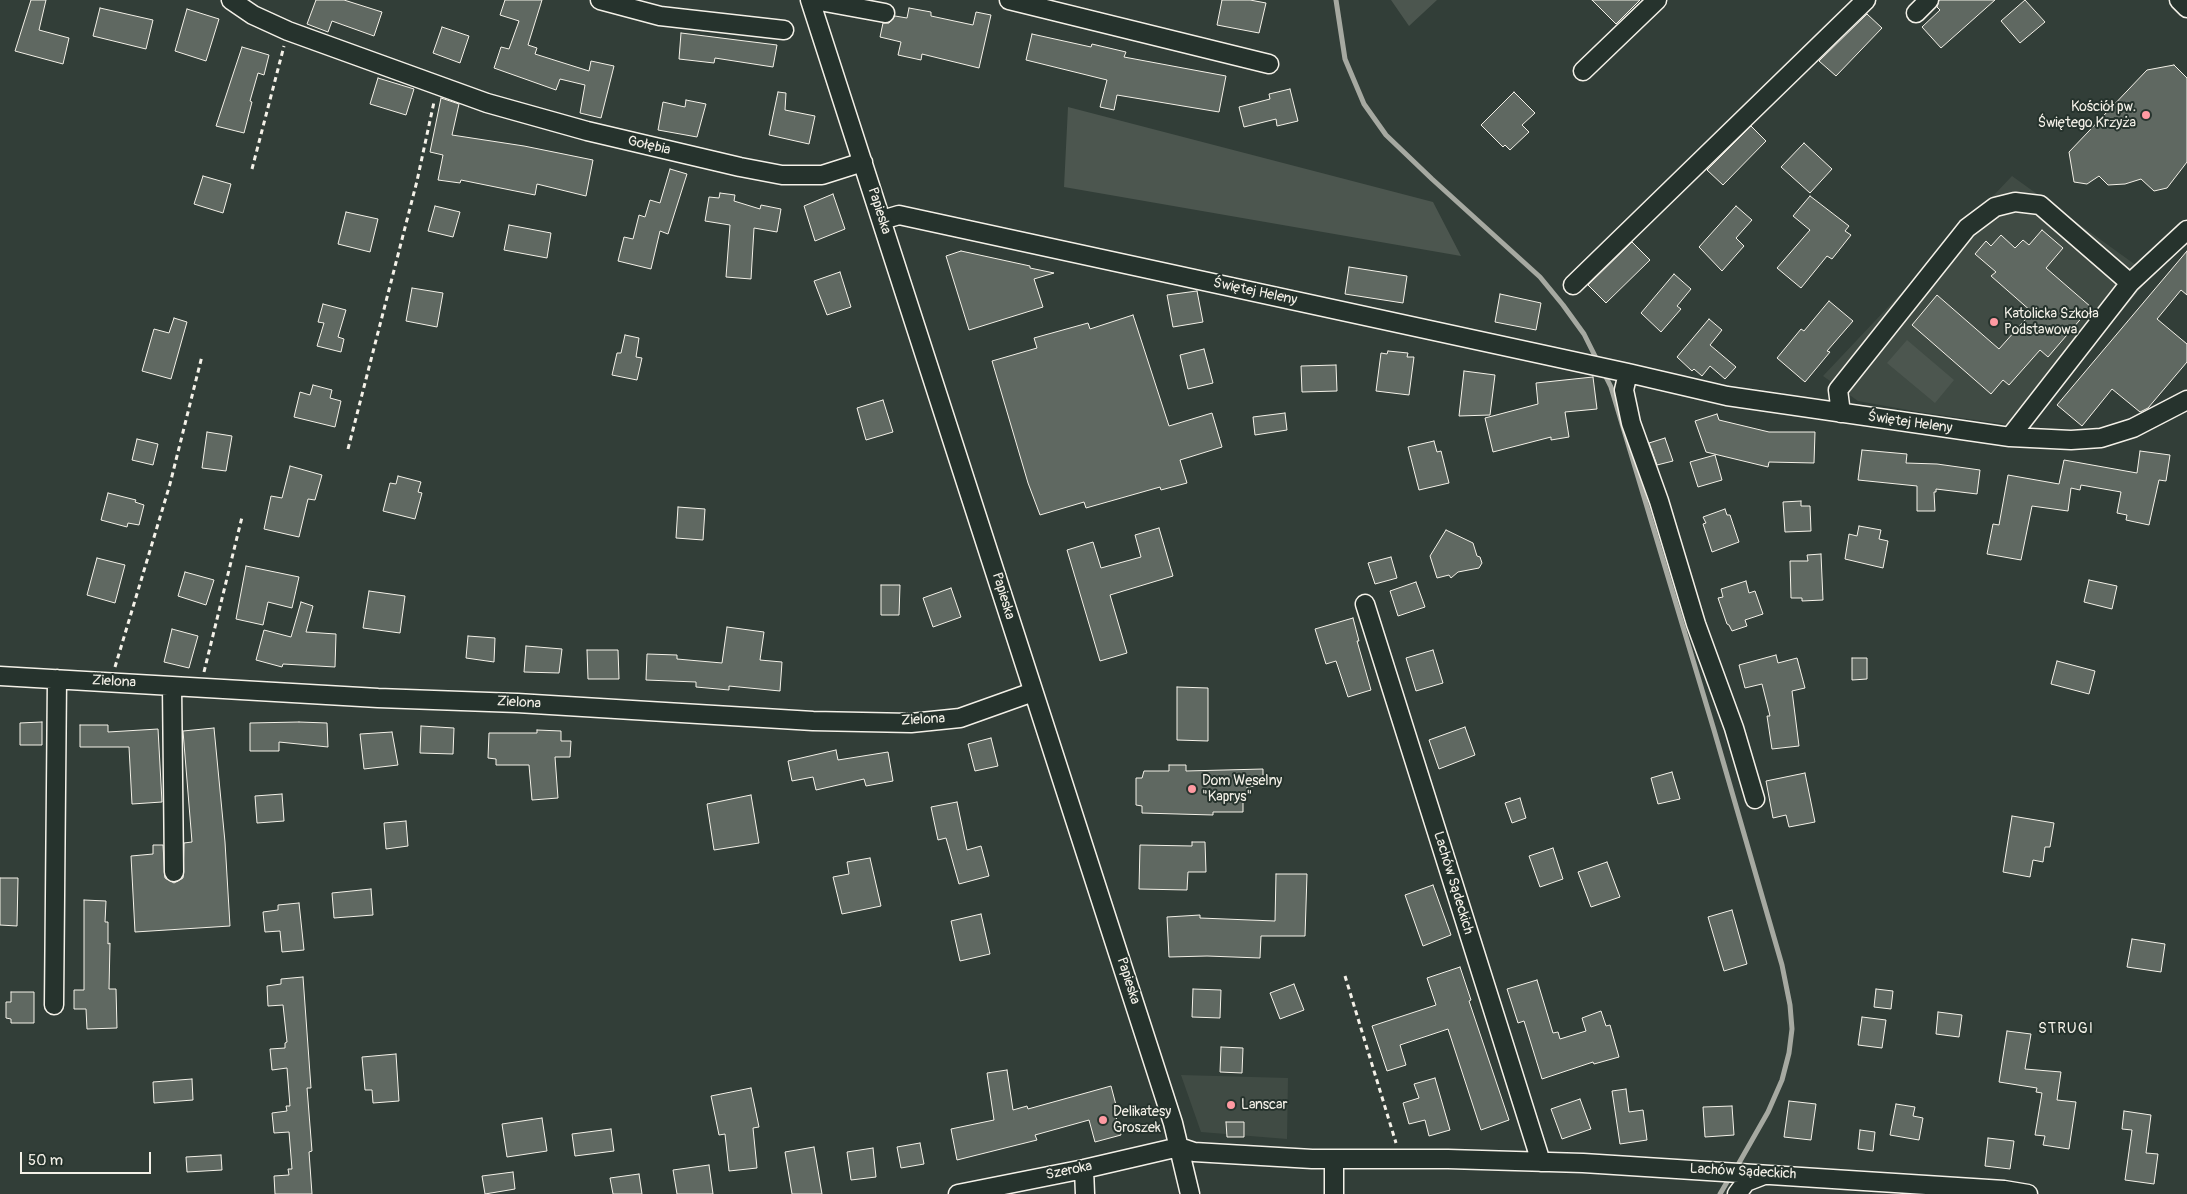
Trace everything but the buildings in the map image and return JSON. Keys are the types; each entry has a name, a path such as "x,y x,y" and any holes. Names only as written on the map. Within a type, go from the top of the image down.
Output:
{"street":[{"name":"Gołębia","path":"231,0 253,15 288,31 487,103 578,128 740,168 782,174 822,175 863,162"},
{"path":"600,0 639,5 660,16 784,30"},
{"path":"1009,0 1269,64"},
{"path":"1584,71 1657,0"},
{"path":"1573,285 1866,0"},
{"path":"1916,12 1929,0"},
{"path":"2179,0 2187,8"},
{"path":"817,1 885,13"},
{"name":"Papieska","path":"817,1 863,162 1173,1123 1190,1194"},
{"path":"1841,413 1838,390 1967,228 1995,207 2015,202 2040,205 2130,283"},
{"name":"Świętej Heleny","path":"882,220 899,215 1727,396 2010,437 2071,440 2101,438 2133,428 2187,400"},
{"path":"2010,437 2130,283 2187,230"},
{"path":"1623,372 1624,390 1631,423 1659,501 1696,624 1734,728 1754,799"},
{"name":"Lachów Sądeckich","path":"1365,604 1540,1162"},
{"name":"Zielona","path":"0,676 378,698 517,703 813,721 911,722 960,718 1033,692"},
{"path":"54,1005 57,679"},
{"path":"172,686 174,872"},
{"name":"Lachów Sądeckich","path":"1179,1147 1194,1152 1334,1158 1540,1162 1750,1172 1914,1189 2004,1190 2028,1194"},
{"name":"Szeroka","path":"964,1193 1084,1169 1179,1147"},
{"path":"1334,1158 1334,1194"},
{"path":"1084,1169 1085,1194"},
{"path":"1737,1194 1746,1182 1769,1174"}],"path":[{"path":"252,169 288,31"},
{"path":"348,449 417,181 438,85"},
{"path":"111,682 170,484 202,356"},
{"path":"200,687 242,517"},
{"path":"1345,976 1400,1159"}],"shaded area":[{"path":"1391,0 1437,0 1409,26"},
{"path":"1068,107 1433,202 1461,256 1064,187"},
{"name":"Katolicka Szkoła Podstawowa","path":"2012,176 2151,276 2026,427 1919,412 1858,401 1823,376"},
{"path":"1907,340 1954,380 1935,403 1887,363"},
{"path":"1181,1075 1288,1078 1287,1139 1201,1132"}],"waterway":[{"path":"1336,0 1345,59 1364,104 1386,135 1540,277 1584,334 1598,362"},
{"path":"1603,371 1611,387 1714,730 1782,965 1790,1005 1792,1029 1789,1053 1782,1080 1768,1112 1735,1170"},
{"path":"1720,1194 1730,1177"}],"place":[{"name":"Kościół pw. Świętego Krzyża","path":"2146,115"},
{"name":"Katolicka Szkoła Podstawowa","path":"1994,322"},
{"name":"Dom Weselny \"Kaprys\"","path":"1192,789"},
{"name":"Lanscar","path":"1231,1105"},
{"name":"Delikatesy Groszek","path":"1103,1120"}],"district":[{"name":"STRUGI","path":"2066,1029"}]}
